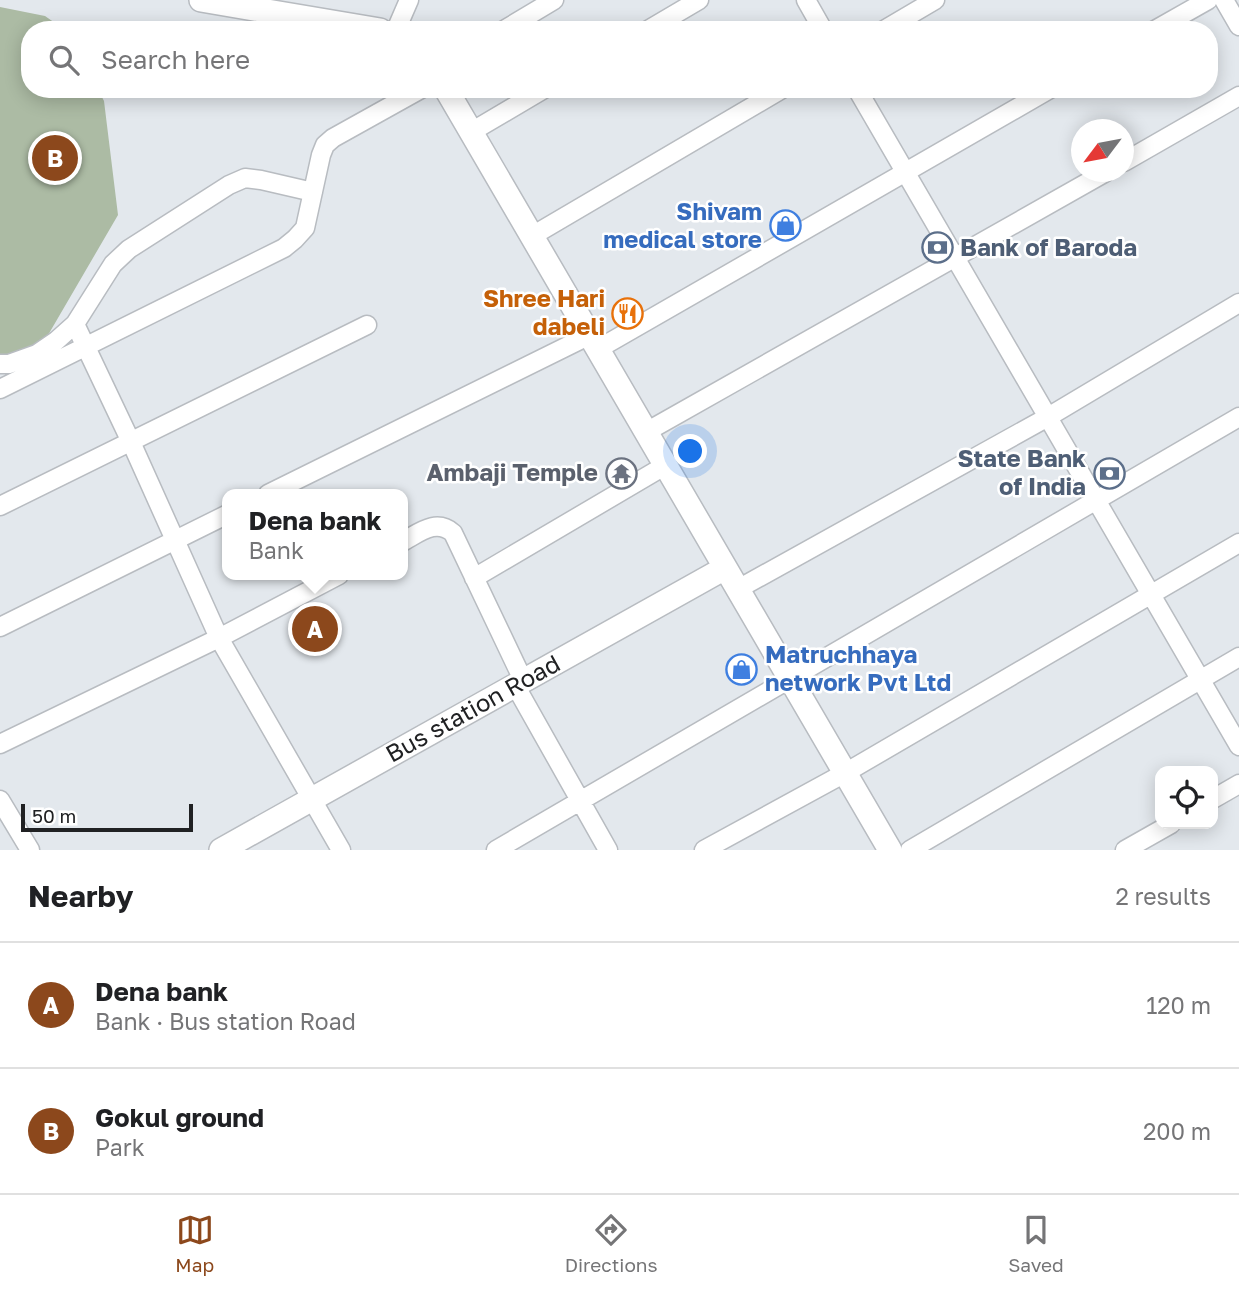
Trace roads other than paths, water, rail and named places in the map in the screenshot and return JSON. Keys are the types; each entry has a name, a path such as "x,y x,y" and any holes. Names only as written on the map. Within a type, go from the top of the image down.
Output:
{"street":[{"path":"201,0 326,21"},
{"path":"400,21 409,0"},
{"path":"519,21 554,0"},
{"path":"663,21 699,0"},
{"path":"806,0 818,21"},
{"path":"899,21 935,0"},
{"path":"1171,21 1208,0"},
{"path":"1224,0 1239,26"},
{"path":"1134,156 1239,96"},
{"path":"0,389 284,248 305,228 325,145 405,98"},
{"path":"451,98 890,850"},
{"path":"471,132 529,98"},
{"path":"532,236 767,98"},
{"path":"862,98 1239,746"},
{"path":"279,489 594,342 1034,98"},
{"path":"0,364 37,354 56,341 75,324 113,264 129,249 229,185 245,178 313,192"},
{"path":"646,432 1088,182"},
{"path":"738,590 1048,417 1239,303"},
{"path":"75,324 219,638 341,850"},
{"path":"0,506 367,325"},
{"path":"496,850 1239,417"},
{"path":"474,578 666,465"},
{"path":"0,627 222,517"},
{"path":"408,538 436,526 445,526 453,533 519,683 608,850"},
{"path":"704,850 845,773 1239,543"},
{"name":"Bus station Road","path":"221,850 725,568"},
{"path":"0,744 219,638 329,580"},
{"path":"910,850 1239,657"},
{"path":"1218,796 1239,784"},
{"path":"0,800 30,850"},
{"path":"1125,850 1162,829"}],"place":[{"name":"Gokul ground","path":"55,158"},
{"name":"Shivam medical store","path":"785,226"},
{"name":"Bank of Baroda","path":"937,248"},
{"name":"Shree Hari dabeli","path":"628,313"},
{"name":"Ambaji Temple","path":"621,473"},
{"name":"State Bank of India","path":"1109,473"},
{"name":"Dena bank","path":"315,629"},
{"name":"Matruchhaya network Pvt Ltd","path":"742,669"}]}
